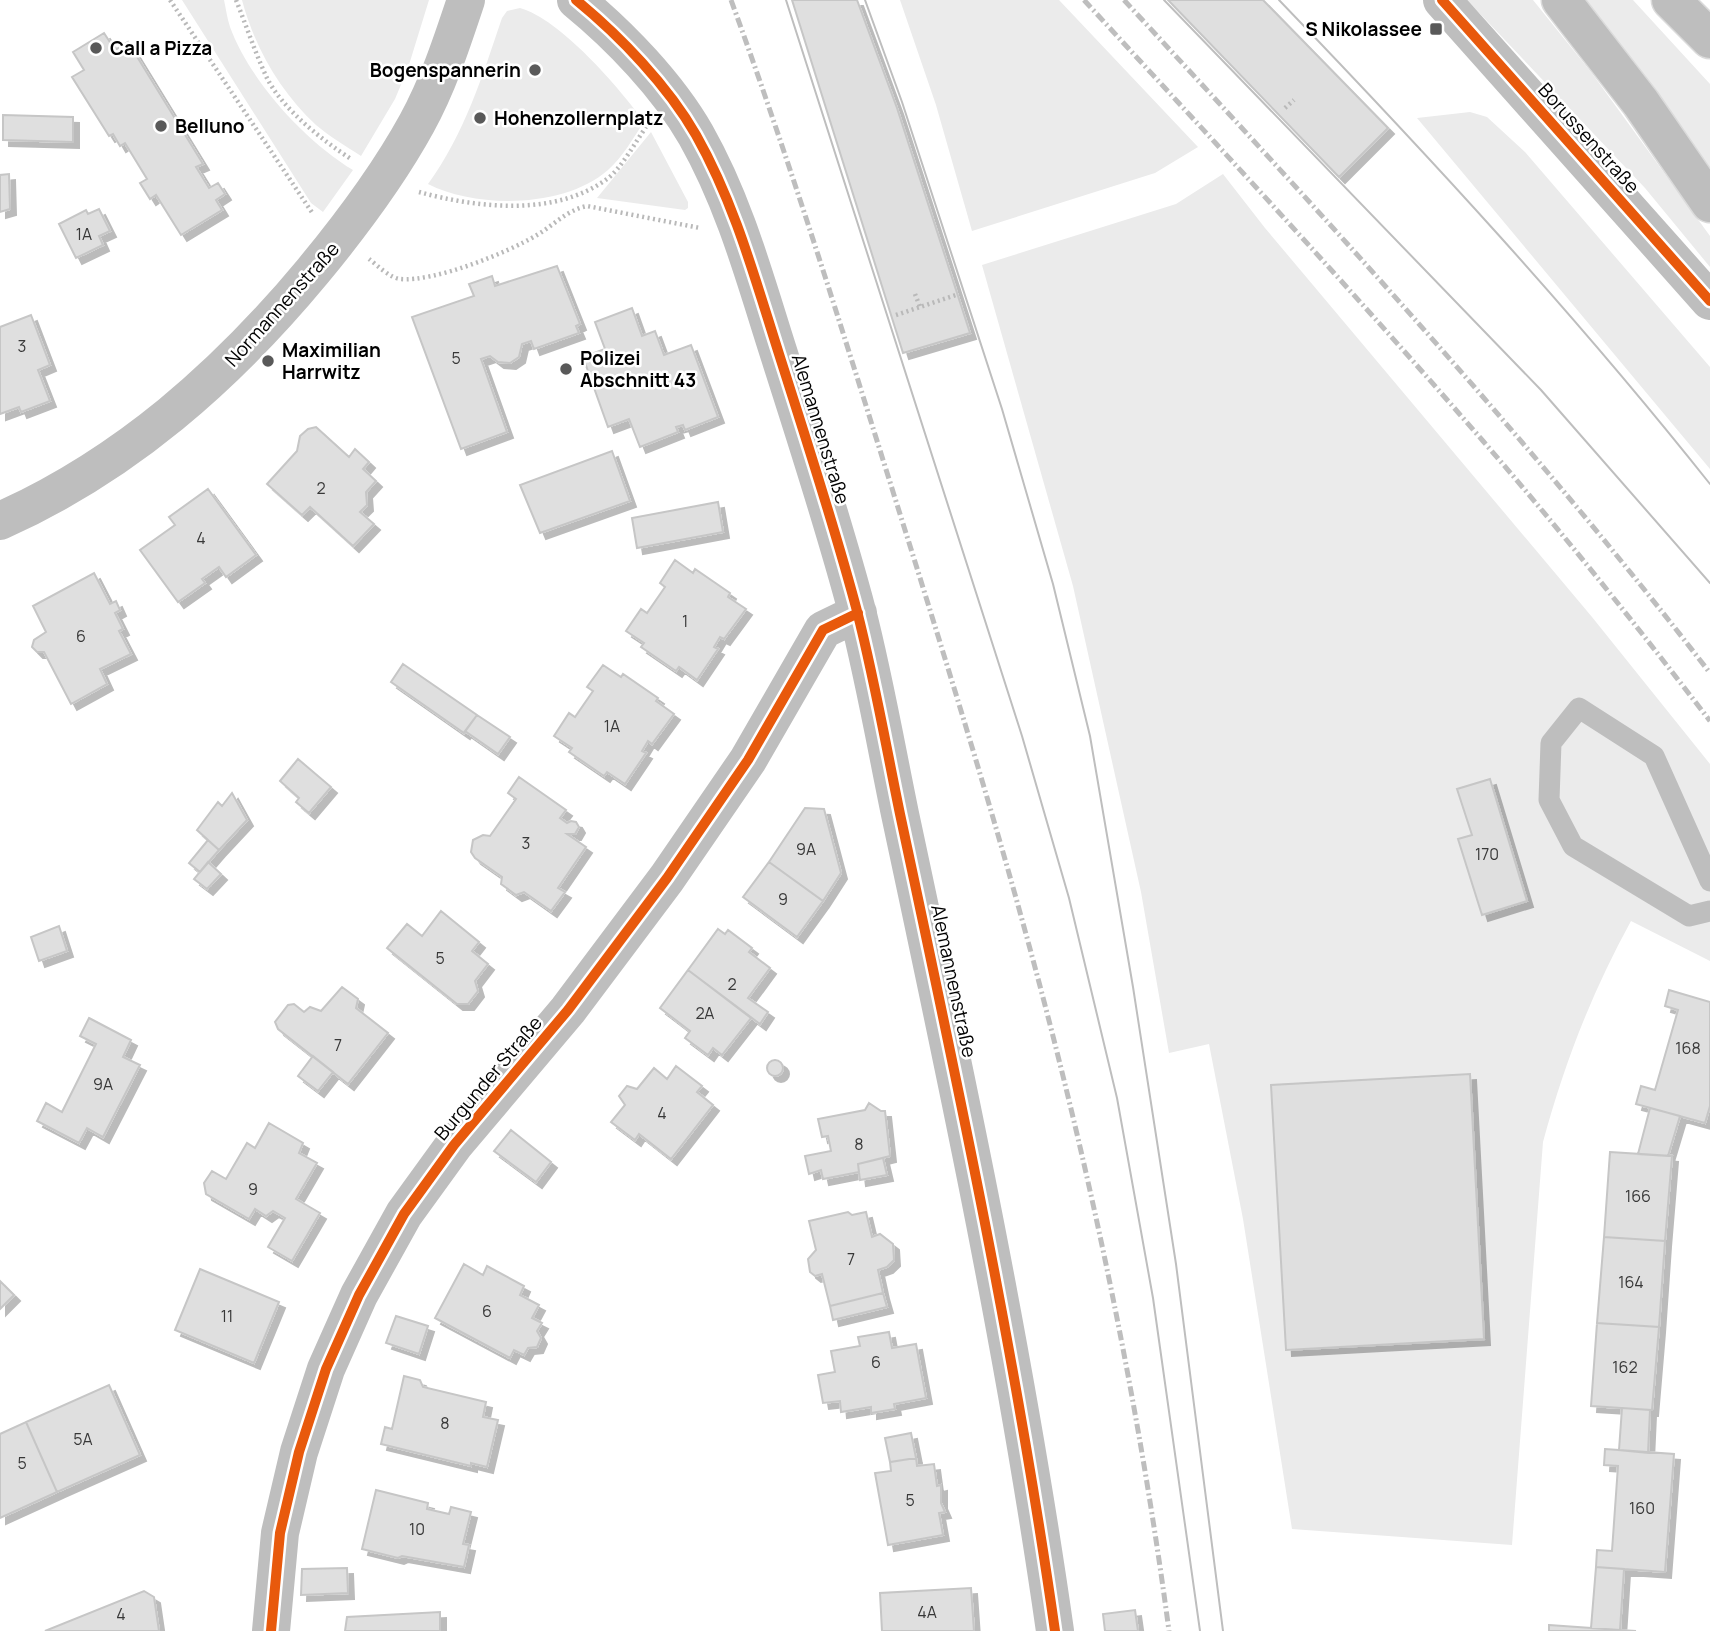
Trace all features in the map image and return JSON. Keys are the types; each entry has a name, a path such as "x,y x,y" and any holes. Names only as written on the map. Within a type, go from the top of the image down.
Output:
{"main road":[{"name":"Normannenstraße","path":"0,521 47,500 118,455 208,384 283,308 340,239 400,152 437,81 466,0"},
{"name":"Alemannenstraße","path":"576,0 623,44 662,87 684,114 696,135 743,236 816,469 858,613 961,1097 1038,1514 1055,1631"},
{"name":"Borussenstraße","path":"1442,0 1710,301"},
{"path":"1561,0 1641,103 1710,203"},
{"path":"1671,0 1710,39"},
{"name":"Burgunder Straße","path":"271,1631 280,1533 299,1452 326,1369 359,1295 404,1214 454,1145 568,1010 667,878 748,760 823,630 858,613"}],"lane":[{"path":"1710,881 1654,756 1579,708 1550,743 1549,800 1573,846 1689,916 1710,911"}],"path":[{"path":"170,0 316,218"},
{"path":"236,0 267,79 295,114 326,142 356,163"},
{"path":"1285,108 1294,100"},
{"path":"418,191 456,202 501,207 565,200 610,178 650,120"},
{"path":"565,200 572,209"},
{"path":"369,259 397,279 428,277 514,249 557,223 572,209 587,206 708,230"},
{"path":"915,294 920,307"},
{"path":"896,315 956,295"}],"shaded area":[{"path":"182,0 224,0 230,27 239,47 265,88 316,143 353,170 323,212 311,203"},
{"path":"242,0 429,0 408,68 395,99 361,156 316,125 291,98 261,51"},
{"path":"900,0 1059,0 1198,147 1155,173 972,231 936,105"},
{"path":"1467,0 1533,0 1591,72 1710,236 1710,267 1645,188"},
{"path":"1580,0 1633,0 1710,84 1710,175"},
{"path":"520,8 553,26 588,56 644,122 608,170 590,183 569,192 545,198 495,201 471,198 428,184 462,125 480,83 502,18 507,11"},
{"path":"1470,112 1487,117 1525,152 1710,367 1710,469 1417,118"},
{"path":"651,132 688,202 688,208 685,210 597,198"},
{"path":"1223,174 1265,228 1592,617 1710,764 1710,961 1631,921 1580,1029 1543,1142 1512,1545 1292,1529 1243,1219 1209,1044 1169,1053 1141,892 1073,586 982,265 1176,204"}],"building":[{"path":"792,0 857,0 897,108 970,333 903,353"},
{"path":"1168,0 1263,0 1388,128 1339,177"},
{"path":"104,33 115,50 128,42 203,164 196,167 209,188 218,183 225,194 216,200 222,210 181,235 156,195 150,199 140,183 147,179 125,143 120,146 113,134 109,136 72,77 84,70 73,52"},
{"path":"3,115 73,117 73,142 3,140"},
{"path":"9,174 10,209 0,212 0,175"},
{"path":"99,209 110,231 99,236 103,245 76,258 59,224 86,210 88,214"},
{"path":"557,266 580,324 576,326 579,333 534,349 531,341 522,344 519,357 510,363 498,362 490,356 481,359 507,432 461,449 412,317 474,296 469,284 492,276 495,286"},
{"path":"632,308 642,336 655,331 664,355 691,345 718,417 685,430 683,425 676,427 678,432 640,447 629,419 608,427 583,357 605,349 595,322"},
{"path":"31,315 50,365 38,370 50,401 21,412 19,407 0,414 0,327"},
{"path":"316,427 349,457 355,449 369,462 363,469 376,481 366,492 367,505 360,512 374,524 353,546 310,507 302,515 267,484 297,451 300,436 308,429"},
{"path":"612,451 630,501 540,533 520,485"},
{"path":"208,489 256,555 226,577 219,567 202,579 205,583 178,602 140,550 175,525 169,517"},
{"path":"718,502 723,532 637,548 632,518"},
{"path":"675,560 693,573 695,569 730,593 728,597 746,609 724,639 720,637 714,647 718,649 697,680 679,667 676,671 641,647 644,643 626,631 641,609 647,613 665,587 660,583"},
{"path":"94,573 110,604 116,601 120,610 115,613 123,629 119,631 131,654 100,669 107,684 71,704 44,652 37,652 32,647 34,640 46,632 33,606"},
{"path":"403,664 477,715 464,733 391,682"},
{"path":"603,665 621,677 623,674 658,698 656,701 674,714 652,744 648,741 642,751 646,753 625,784 607,772 604,776 569,752 572,748 554,736 569,713 575,717 593,691 587,687"},
{"path":"477,715 510,737 498,754 465,731"},
{"path":"298,759 331,787 309,813 296,802 299,798 280,781"},
{"path":"519,777 566,810 560,818 567,823 576,822 579,827 575,834 567,834 586,847 558,888 565,892 551,911 524,892 516,895 501,884 502,877 475,858 471,852 473,840 483,835 490,836 516,799 508,793"},
{"path":"1490,779 1527,901 1482,915 1458,839 1472,835 1457,789"},
{"path":"232,793 247,820 219,850 197,830 218,802 222,806"},
{"path":"805,808 824,809 841,873 823,901 769,862"},
{"path":"208,840 219,850 200,872 189,863"},
{"path":"208,862 221,874 207,889 194,879"},
{"path":"769,862 823,901 797,937 743,897"},
{"path":"441,911 479,942 472,951 488,964 475,981 478,991 468,1004 457,1004 387,948 407,924 422,936"},
{"path":"59,926 67,951 39,961 31,937"},
{"path":"718,929 725,934 728,930 752,948 749,952 770,968 748,998 768,1012 760,1024 688,970"},
{"path":"688,970 751,1018 722,1055 713,1048 708,1055 685,1038 690,1031 660,1008"},
{"path":"342,987 358,999 356,1008 388,1033 348,1084 278,1029 275,1022 288,1005 294,1004 304,1012 310,1007 321,1011"},
{"path":"1669,990 1710,1002 1710,1106 1705,1123 1636,1104 1641,1086 1655,1090 1678,1010 1665,1006"},
{"path":"89,1018 131,1040 123,1057 140,1065 103,1137 87,1128 79,1143 37,1121 46,1103 62,1112 96,1044 80,1036"},
{"path":"313,1056 333,1072 318,1091 298,1076"},
{"path":"775,1060 781,1062 781,1074 775,1076 769,1074 767,1068 769,1062"},
{"path":"676,1066 702,1086 697,1092 713,1105 671,1159 639,1134 635,1140 611,1122 625,1105 619,1096 627,1086 637,1089 654,1068 667,1079"},
{"path":"1470,1074 1484,1339 1286,1350 1271,1085"},
{"path":"869,1103 885,1111 890,1156 858,1164 859,1172 823,1179 821,1170 809,1174 805,1156 831,1151 828,1136 822,1137 818,1119 865,1110"},
{"path":"1650,1108 1680,1116 1668,1156 1638,1154"},
{"path":"269,1123 303,1143 299,1153 317,1163 296,1199 320,1213 292,1261 268,1247 285,1218 273,1211 266,1216 255,1209 249,1219 206,1194 204,1183 212,1171 226,1179 247,1143 255,1148"},
{"path":"511,1130 551,1162 536,1182 494,1151"},
{"path":"1610,1152 1672,1156 1665,1241 1604,1237"},
{"path":"883,1158 887,1175 860,1180 858,1164"},
{"path":"848,1212 852,1215 866,1212 872,1237 880,1234 893,1244 894,1260 887,1267 878,1270 883,1293 830,1306 822,1274 815,1276 810,1272 808,1259 816,1250 809,1221"},
{"path":"1604,1237 1665,1241 1659,1327 1597,1323"},
{"path":"464,1264 483,1275 487,1266 524,1286 520,1295 539,1305 532,1318 542,1323 537,1331 541,1338 537,1347 528,1348 524,1355 514,1350 510,1358 435,1318"},
{"path":"200,1269 279,1302 254,1363 175,1330"},
{"path":"0,1281 14,1295 0,1309"},
{"path":"883,1293 887,1307 833,1320 830,1306"},
{"path":"396,1316 428,1326 419,1354 386,1343"},
{"path":"1597,1323 1659,1327 1652,1410 1591,1406"},
{"path":"889,1332 892,1348 916,1344 926,1398 894,1404 895,1409 871,1413 871,1407 841,1412 840,1401 823,1403 818,1375 835,1372 831,1351 860,1346 858,1337"},
{"path":"404,1376 420,1380 423,1387 486,1402 483,1417 498,1420 487,1467 471,1463 471,1466 381,1444 385,1427 392,1429"},
{"path":"109,1385 140,1455 57,1492 26,1422"},
{"path":"1622,1408 1650,1410 1648,1453 1619,1450"},
{"path":"26,1422 57,1492 0,1518 0,1434"},
{"path":"911,1433 916,1458 890,1462 885,1438"},
{"path":"1605,1449 1674,1454 1665,1572 1596,1567 1597,1550 1612,1551 1618,1466 1604,1465"},
{"path":"916,1458 917,1466 934,1464 937,1486 941,1485 941,1503 945,1512 939,1513 943,1535 888,1545 875,1473 891,1471 890,1462"},
{"path":"376,1490 428,1503 427,1509 449,1514 451,1507 471,1512 463,1544 469,1545 464,1567 402,1556 398,1558 362,1549"},
{"path":"1596,1567 1624,1569 1620,1630 1591,1628"},
{"path":"347,1568 348,1593 301,1595 302,1569"},
{"path":"971,1588 974,1631 882,1631 880,1593"},
{"path":"144,1591 154,1597 159,1631 45,1631"},
{"path":"1135,1610 1138,1631 1105,1631 1103,1614"},
{"path":"440,1612 440,1631 345,1631 347,1617"},
{"path":"1549,1625 1620,1630 1636,1631 1549,1631"}],"tram line":[{"path":"786,0 1022,736 1069,898 1117,1098 1153,1298 1200,1631"},
{"path":"865,0 902,102 1002,409 1053,584 1090,736 1176,1264 1223,1631"},
{"path":"1164,0 1541,390 1710,583"},
{"path":"1279,0 1554,297 1710,484"}],"railway":[{"path":"731,0 802,205 954,686 1045,1004 1088,1182 1125,1361 1142,1451 1169,1631"},
{"path":"1084,0 1335,274 1483,441 1599,580 1710,721"},
{"path":"1124,0 1350,247 1498,414 1641,585 1710,673"}],"cycle path":[{"path":"576,0 626,46 672,98 710,161 752,270 839,546 874,686 985,1221 1040,1528 1055,1631"},
{"path":"1442,0 1710,301"},
{"path":"271,1631 280,1533 299,1452 326,1369 359,1295 404,1214 454,1145 568,1010 667,878 748,760 823,630 858,613"}],"place":[{"name":"S Nikolassee","path":"1436,29"},
{"name":"Call a Pizza","path":"96,48"},
{"name":"Bogenspannerin","path":"535,70"},
{"name":"Hohenzollernplatz","path":"480,118"},
{"name":"Belluno","path":"161,126"},
{"name":"Maximilian Harrwitz","path":"268,361"},
{"name":"Polizei Abschnitt 43","path":"566,369"}]}
